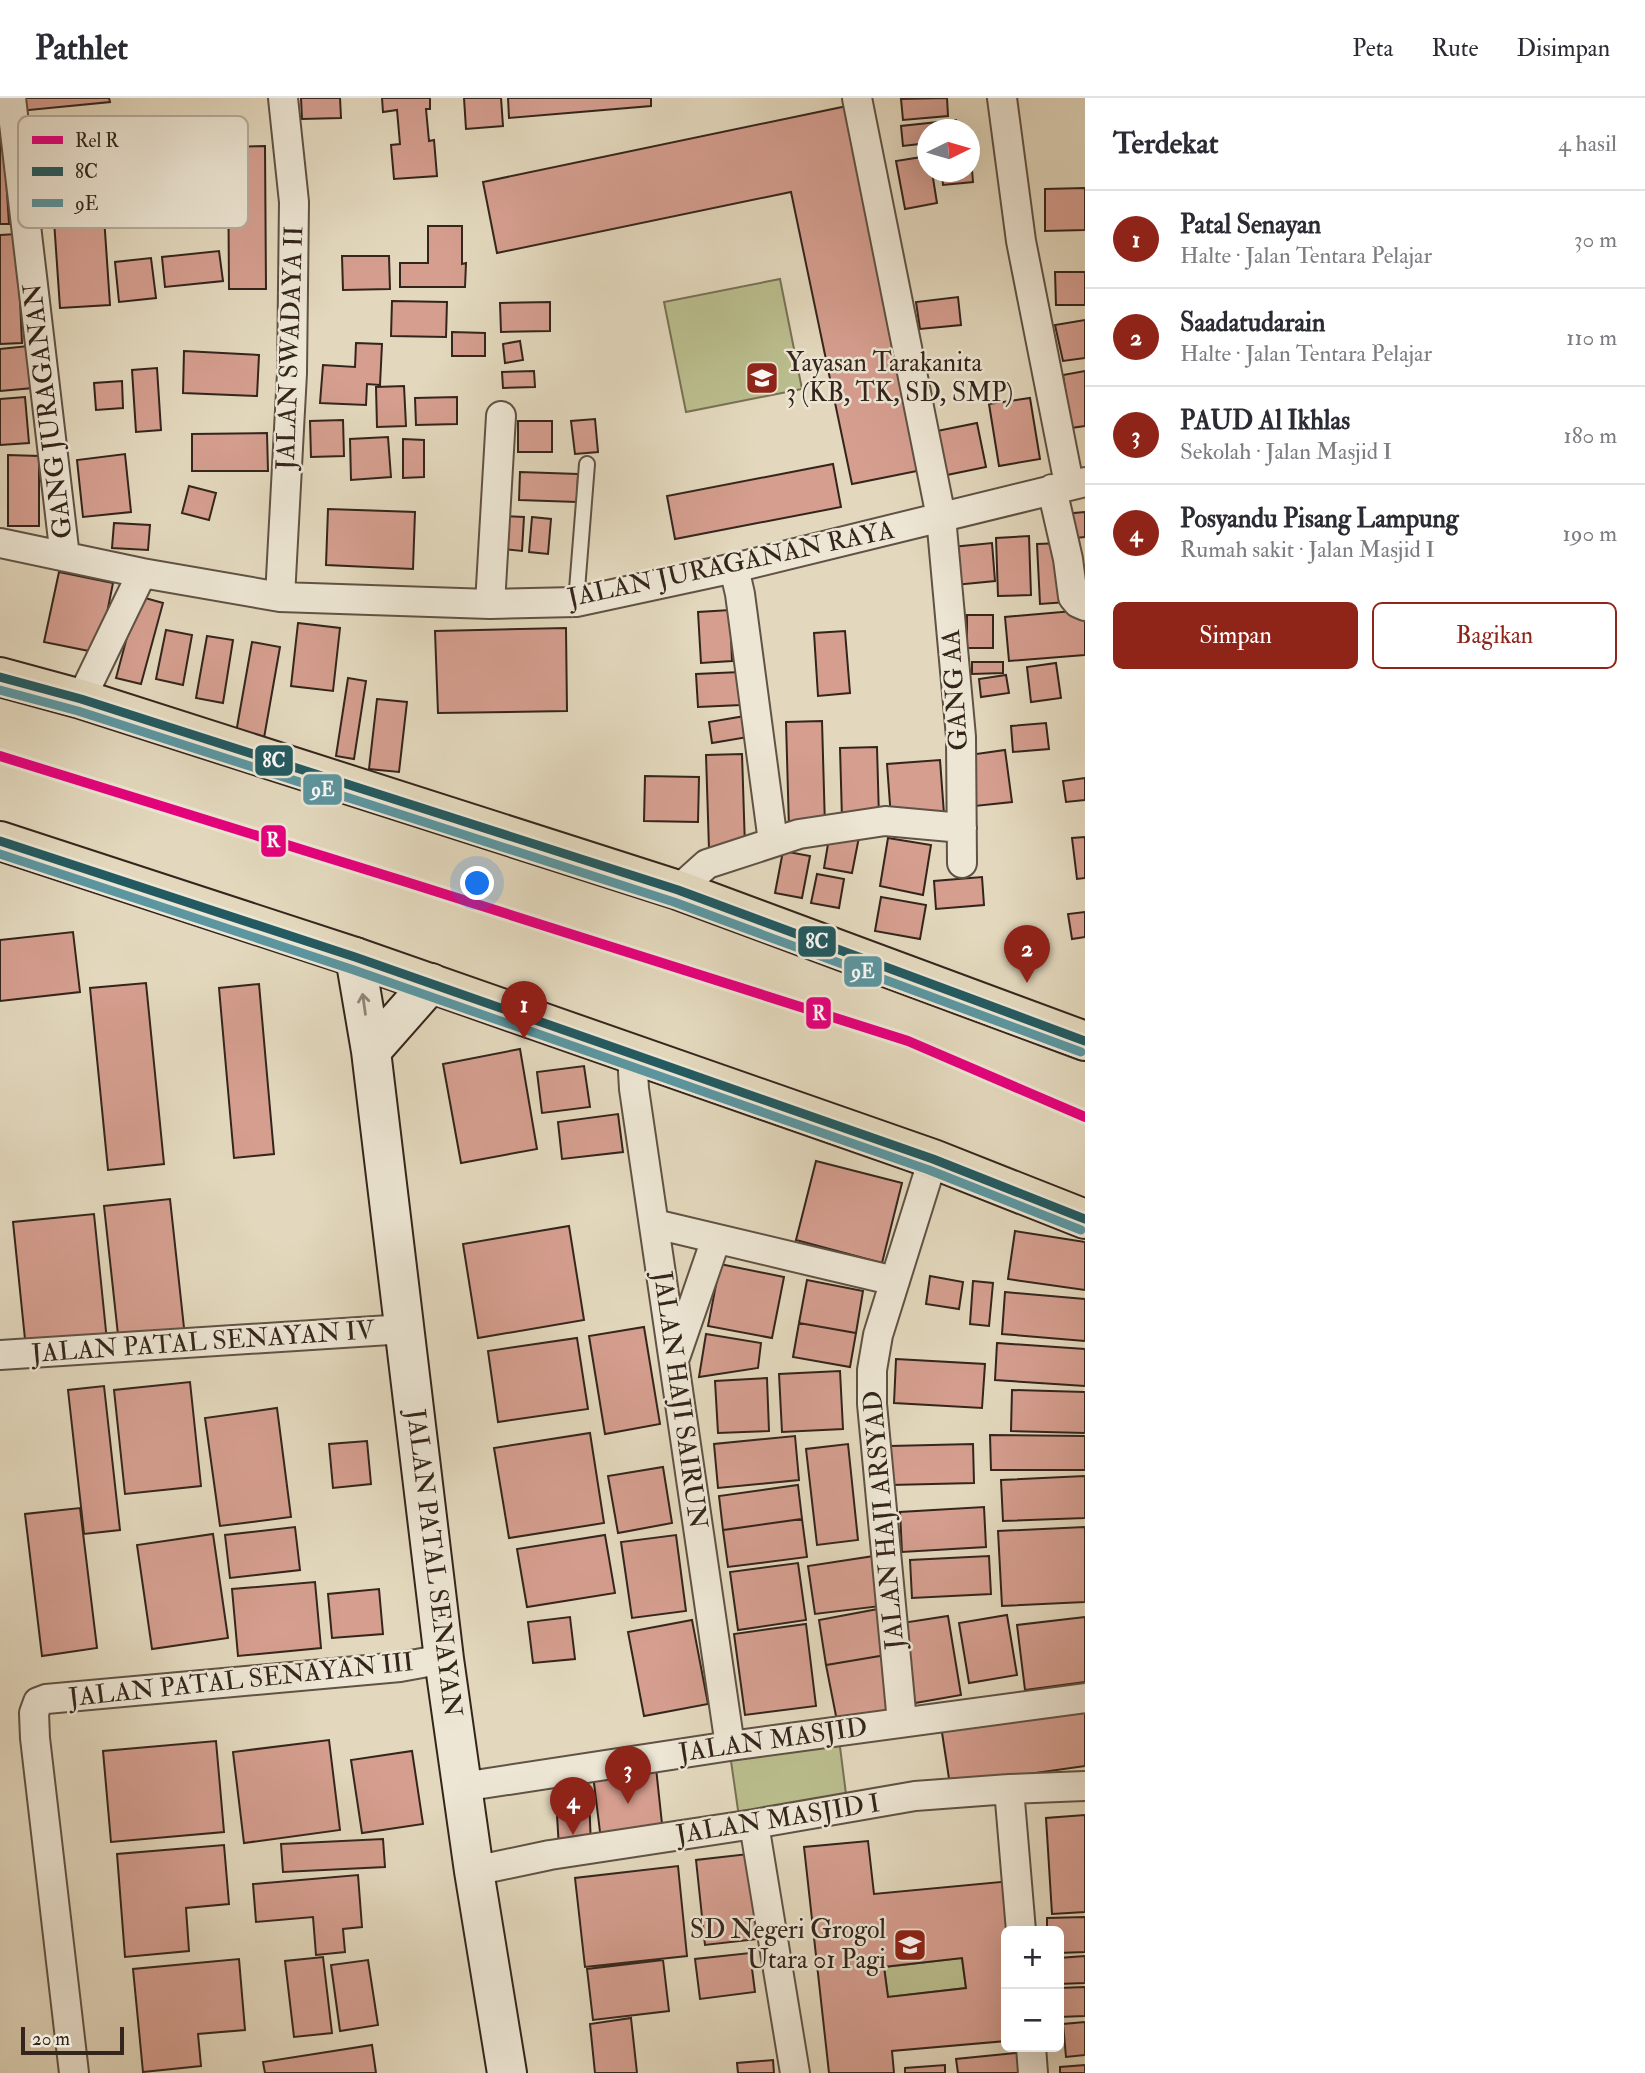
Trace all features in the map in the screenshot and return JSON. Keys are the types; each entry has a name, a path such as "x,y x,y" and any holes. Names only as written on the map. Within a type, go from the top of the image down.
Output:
{"highway":[{"path":"0,677 81,699 678,890 1085,1041"},
{"path":"0,841 431,983 933,1159 1085,1219"}],"street":[{"name":"JALAN SWADAYA II","path":"280,597 292,373 294,202 283,98"},
{"name":"GANG AA","path":"857,98 941,517 961,737 962,863"},
{"path":"1002,98 1021,241 1069,485 1068,559 1073,597 1085,606"},
{"name":"GANG JURAGANAN","path":"8,100 18,180"},
{"name":"GANG JURAGANAN","path":"24,228 65,557"},
{"path":"490,604 501,416"},
{"name":"JALAN JURAGANAN RAYA","path":"0,543 142,573 280,597 490,604 576,603 734,568 1069,485"},
{"path":"734,568 740,594 773,842"},
{"path":"81,699 142,573"},
{"path":"678,890 707,864 799,834 885,821 962,828"},
{"name":"JALAN PATAL SENAYAN","path":"355,957 370,1051 444,1659 474,1871 507,2073"},
{"path":"370,1051 431,983"},
{"name":"JALAN HAJI SAIRUN","path":"632,1054 634,1088 730,1746"},
{"name":"JALAN HAJI ARSYAD","path":"902,1722 872,1404 872,1370 878,1335 933,1159"},
{"path":"655,1224 895,1281"},
{"path":"675,1359 716,1239"},
{"name":"JALAN PATAL SENAYAN IV","path":"0,1355 405,1329"},
{"name":"JALAN PATAL SENAYAN III","path":"74,2073 35,1738 34,1713 38,1702 46,1699 400,1667 444,1659"},
{"name":"JALAN MASJID","path":"462,1787 730,1746 1085,1698"},
{"name":"JALAN MASJID I","path":"474,1871 550,1855 915,1797 1085,1786"},
{"path":"1009,1789 1021,1926"},
{"path":"754,1824 795,2073"},
{"path":"1031,2052 1033,2073"}],"lane":[{"path":"576,603 587,464"}],"green space":[{"path":"780,279 802,389 686,412 664,302"},
{"path":"839,1739 847,1802 739,1817 730,1754"},
{"path":"962,1958 966,1988 888,1997 884,1967"}],"building":[{"path":"17,98 109,98 110,102 19,111"},
{"path":"301,98 340,98 341,118 302,119"},
{"path":"382,98 430,98 430,109 426,109 429,141 434,140 437,176 394,179 391,145 400,144 397,110 383,112"},
{"path":"464,98 501,98 503,126 466,129"},
{"path":"508,98 651,98 651,106 509,118"},
{"path":"947,98 948,116 903,120 901,99"},
{"path":"847,106 922,470 852,484 791,192 497,253 483,182"},
{"path":"917,124 917,144 903,146 901,126"},
{"path":"0,131 3,131 9,224 0,224"},
{"path":"248,146 265,146 266,289 229,289 229,228 248,228"},
{"path":"917,158 917,182 934,182 937,203 905,209 896,161"},
{"path":"943,182 973,182 943,185"},
{"path":"1085,188 1085,230 1045,231 1045,189"},
{"path":"428,226 462,226 462,264 466,263 465,287 400,287 400,263 428,263"},
{"path":"55,228 105,228 110,305 60,308"},
{"path":"17,234 22,343 0,344 0,235"},
{"path":"219,251 223,281 165,287 162,257"},
{"path":"342,256 389,256 390,289 343,290"},
{"path":"151,258 156,298 119,302 115,262"},
{"path":"1055,272 1085,272 1085,305 1056,305"},
{"path":"958,297 961,325 920,329 916,302"},
{"path":"392,301 447,302 446,337 391,336"},
{"path":"550,302 550,331 501,332 500,303"},
{"path":"1085,320 1085,358 1063,361 1055,325"},
{"path":"452,332 485,333 485,356 452,356"},
{"path":"520,341 523,360 505,363 503,344"},
{"path":"356,343 382,344 380,385 367,384 366,405 320,403 323,365 355,367"},
{"path":"28,346 33,388 0,391 0,349"},
{"path":"184,351 259,355 257,396 183,393"},
{"path":"157,368 161,430 136,432 132,370"},
{"path":"534,371 535,387 503,388 502,372"},
{"path":"1085,371 1085,426 1071,428 1063,375"},
{"path":"122,381 123,408 96,410 94,383"},
{"path":"404,386 406,426 377,427 376,387"},
{"path":"25,397 29,443 0,445 0,399"},
{"path":"457,397 457,424 416,425 415,398"},
{"path":"1030,398 1040,459 999,466 989,404"},
{"path":"595,419 598,452 575,454 571,421"},
{"path":"343,420 344,456 311,457 310,421"},
{"path":"518,421 552,421 552,452 518,452"},
{"path":"977,423 986,467 942,476 932,432"},
{"path":"267,433 268,471 192,471 192,434"},
{"path":"388,437 391,477 351,480 350,439"},
{"path":"403,439 424,440 424,477 403,478"},
{"path":"125,454 131,512 83,517 77,460"},
{"path":"8,455 39,456 39,526 8,526"},
{"path":"833,464 841,507 675,539 667,496"},
{"path":"520,472 578,474 577,502 519,500"},
{"path":"189,486 216,493 209,520 182,513"},
{"path":"328,509 415,512 413,569 326,565"},
{"path":"1085,512 1085,537 1065,539 1063,514"},
{"path":"505,516 524,517 522,551 503,549"},
{"path":"532,517 551,519 548,554 529,552"},
{"path":"114,523 150,525 148,550 112,548"},
{"path":"1029,536 1031,595 998,596 996,538"},
{"path":"992,543 995,581 955,585 952,547"},
{"path":"1064,543 1067,602 1040,604 1037,544"},
{"path":"59,572 113,583 99,653 44,642"},
{"path":"138,596 163,603 141,684 116,678"},
{"path":"730,610 732,661 701,663 698,612"},
{"path":"1085,610 1085,655 1009,661 1005,617"},
{"path":"967,615 993,615 993,648 967,648"},
{"path":"298,623 340,628 333,691 291,686"},
{"path":"566,628 567,711 438,713 435,631"},
{"path":"166,630 192,635 183,685 156,679"},
{"path":"845,631 850,693 818,696 814,633"},
{"path":"207,636 233,640 223,703 196,698"},
{"path":"252,642 280,647 264,738 236,733"},
{"path":"972,662 1003,662 1003,673 972,674"},
{"path":"1056,663 1061,698 1031,702 1027,667"},
{"path":"740,672 741,705 698,707 696,674"},
{"path":"1006,675 1009,693 981,697 979,679"},
{"path":"348,678 366,681 354,759 336,756"},
{"path":"377,699 407,702 399,772 369,769"},
{"path":"745,716 748,737 712,743 709,722"},
{"path":"822,721 825,827 789,828 786,722"},
{"path":"1046,723 1049,749 1013,752 1011,726"},
{"path":"877,747 879,818 842,819 840,748"},
{"path":"1005,750 1012,802 975,806 969,755"},
{"path":"742,754 745,847 709,849 706,755"},
{"path":"940,760 944,814 891,818 887,764"},
{"path":"645,776 699,777 698,822 644,821"},
{"path":"1085,778 1085,800 1066,802 1063,781"},
{"path":"830,832 859,837 852,873 824,868"},
{"path":"1085,837 1085,878 1077,879 1072,838"},
{"path":"888,838 931,845 923,895 880,886"},
{"path":"783,851 810,856 802,898 775,893"},
{"path":"817,874 844,879 839,908 811,903"},
{"path":"982,877 984,905 936,909 934,881"},
{"path":"881,897 926,905 920,939 875,931"},
{"path":"1085,912 1085,937 1072,939 1068,914"},
{"path":"73,932 80,992 0,1001 0,940"},
{"path":"146,983 164,1164 108,1170 90,988"},
{"path":"259,984 274,1154 234,1158 219,988"},
{"path":"520,1049 537,1149 461,1163 443,1064"},
{"path":"584,1066 590,1107 542,1113 537,1072"},
{"path":"618,1114 623,1152 562,1159 558,1122"},
{"path":"816,1161 902,1183 882,1263 796,1240"},
{"path":"170,1199 185,1337 119,1344 104,1206"},
{"path":"94,1214 107,1341 26,1349 13,1222"},
{"path":"569,1226 584,1320 478,1338 463,1244"},
{"path":"1015,1231 1085,1242 1085,1290 1008,1279"},
{"path":"720,1264 784,1277 772,1338 708,1326"},
{"path":"930,1276 963,1282 959,1309 926,1304"},
{"path":"807,1280 863,1291 856,1333 799,1323"},
{"path":"973,1281 993,1283 989,1326 970,1324"},
{"path":"1005,1292 1085,1299 1085,1341 1002,1334"},
{"path":"799,1323 856,1333 850,1367 793,1357"},
{"path":"644,1327 660,1424 605,1434 589,1336"},
{"path":"706,1334 761,1343 758,1368 699,1377"},
{"path":"577,1338 588,1409 498,1422 488,1351"},
{"path":"997,1343 1085,1349 1085,1386 995,1380"},
{"path":"896,1359 985,1364 982,1408 894,1403"},
{"path":"840,1371 843,1429 782,1432 779,1374"},
{"path":"767,1378 769,1431 718,1433 715,1381"},
{"path":"190,1382 201,1486 125,1494 114,1390"},
{"path":"104,1386 120,1530 84,1534 68,1390"},
{"path":"1012,1390 1085,1392 1085,1433 1011,1431"},
{"path":"277,1408 291,1517 220,1526 205,1418"},
{"path":"590,1433 604,1523 509,1538 494,1448"},
{"path":"990,1435 1085,1436 1085,1470 991,1470"},
{"path":"795,1436 799,1480 718,1488 714,1444"},
{"path":"367,1441 371,1484 333,1488 329,1444"},
{"path":"848,1444 858,1540 817,1545 806,1449"},
{"path":"973,1444 974,1483 891,1485 890,1446"},
{"path":"663,1467 672,1523 618,1533 608,1476"},
{"path":"1085,1476 1085,1518 1003,1521 1001,1480"},
{"path":"798,1485 802,1519 723,1530 719,1496"},
{"path":"984,1507 986,1547 902,1552 900,1512"},
{"path":"80,1508 97,1648 42,1656 25,1514"},
{"path":"802,1519 807,1557 728,1567 723,1530"},
{"path":"295,1527 300,1570 230,1578 225,1535"},
{"path":"1085,1527 1085,1602 1002,1606 998,1531"},
{"path":"213,1534 228,1638 152,1649 137,1545"},
{"path":"605,1535 615,1593 527,1607 517,1549"},
{"path":"676,1535 686,1611 632,1618 621,1542"},
{"path":"874,1556 881,1606 815,1614 808,1566"},
{"path":"989,1556 991,1594 912,1598 910,1560"},
{"path":"798,1563 806,1620 738,1630 730,1572"},
{"path":"315,1582 321,1648 238,1656 232,1589"},
{"path":"379,1589 383,1634 332,1638 328,1594"},
{"path":"878,1609 886,1655 826,1665 819,1620"},
{"path":"1007,1615 1017,1675 969,1683 959,1623"},
{"path":"948,1616 961,1695 915,1703 902,1623"},
{"path":"570,1617 575,1659 533,1663 528,1622"},
{"path":"1085,1617 1085,1682 1025,1690 1017,1625"},
{"path":"692,1620 708,1704 644,1716 628,1632"},
{"path":"806,1624 816,1706 745,1715 734,1634"},
{"path":"886,1655 895,1711 837,1721 826,1665"},
{"path":"1085,1705 1085,1766 950,1785 941,1726"},
{"path":"329,1740 340,1830 244,1843 233,1752"},
{"path":"216,1741 224,1832 111,1842 103,1751"},
{"path":"412,1751 423,1824 362,1833 351,1760"},
{"path":"656,1768 663,1833 601,1840 593,1775"},
{"path":"589,1795 591,1847 559,1849 556,1797"},
{"path":"1085,1815 1085,1912 1052,1914 1046,1818"},
{"path":"383,1839 385,1867 283,1872 281,1844"},
{"name":"SD Negeri Grogol Utara 01 Pagi","path":"868,1841 874,1894 1011,1881 1015,1926 1001,1926 1001,2041 892,2051 894,2073 829,2073 804,1847","holes":["962,1958 966,1988 888,1997 884,1967"]},
{"path":"224,1845 229,1904 186,1908 189,1951 125,1957 117,1854"},
{"path":"757,1853 766,1938 705,1945 696,1860"},
{"path":"678,1866 687,1956 585,1967 575,1878"},
{"path":"358,1875 362,1927 343,1929 345,1952 316,1955 313,1917 256,1922 253,1884"},
{"path":"1085,1917 1085,1952 1064,1953 1064,1926 1047,1926 1047,1918"},
{"path":"750,1953 755,1992 700,1999 695,1959"},
{"path":"1085,1956 1085,1983 1064,1984 1064,1958"},
{"path":"323,1957 332,2033 294,2037 285,1961"},
{"path":"239,1959 245,2030 198,2034 201,2066 143,2072 133,1969"},
{"path":"368,1960 378,2025 340,2031 331,1965"},
{"path":"663,1960 669,2011 593,2020 587,1969"},
{"path":"1085,1987 1085,2016 1064,2017 1064,1988"},
{"path":"631,2018 637,2073 595,2073 590,2024"},
{"path":"1085,2022 1085,2055 1066,2057 1064,2024"},
{"path":"372,2045 376,2073 265,2073 263,2062"},
{"path":"1025,2052 1027,2073 958,2073 956,2059"},
{"path":"773,2060 774,2073 738,2073 737,2063"},
{"path":"945,2065 945,2073 905,2073 905,2068"},
{"path":"1085,2065 1085,2073 1060,2073 1060,2067"}],"rail line":[{"name":"R","path":"0,756 908,1041 1085,1117"}],"transit line":[{"name":"8C","path":"0,677 81,699 678,890 1085,1041"},
{"name":"9E","path":"0,690 78,711 674,902 1081,1052"},
{"name":"8C","path":"0,841 355,957 933,1159 1085,1219"},
{"name":"9E","path":"0,854 351,969 929,1170 1081,1230"}],"place":[{"name":"Yayasan Tarakanita 3 (KB, TK, SD, SMP)","path":"762,378"},
{"name":"Saadatudarain","path":"1027,983"},
{"name":"Patal Senayan","path":"524,1039"},
{"name":"PAUD Al Ikhlas","path":"628,1804"},
{"name":"Posyandu Pisang Lampung","path":"573,1835"},
{"name":"SD Negeri Grogol Utara 01 Pagi","path":"910,1945"}]}
